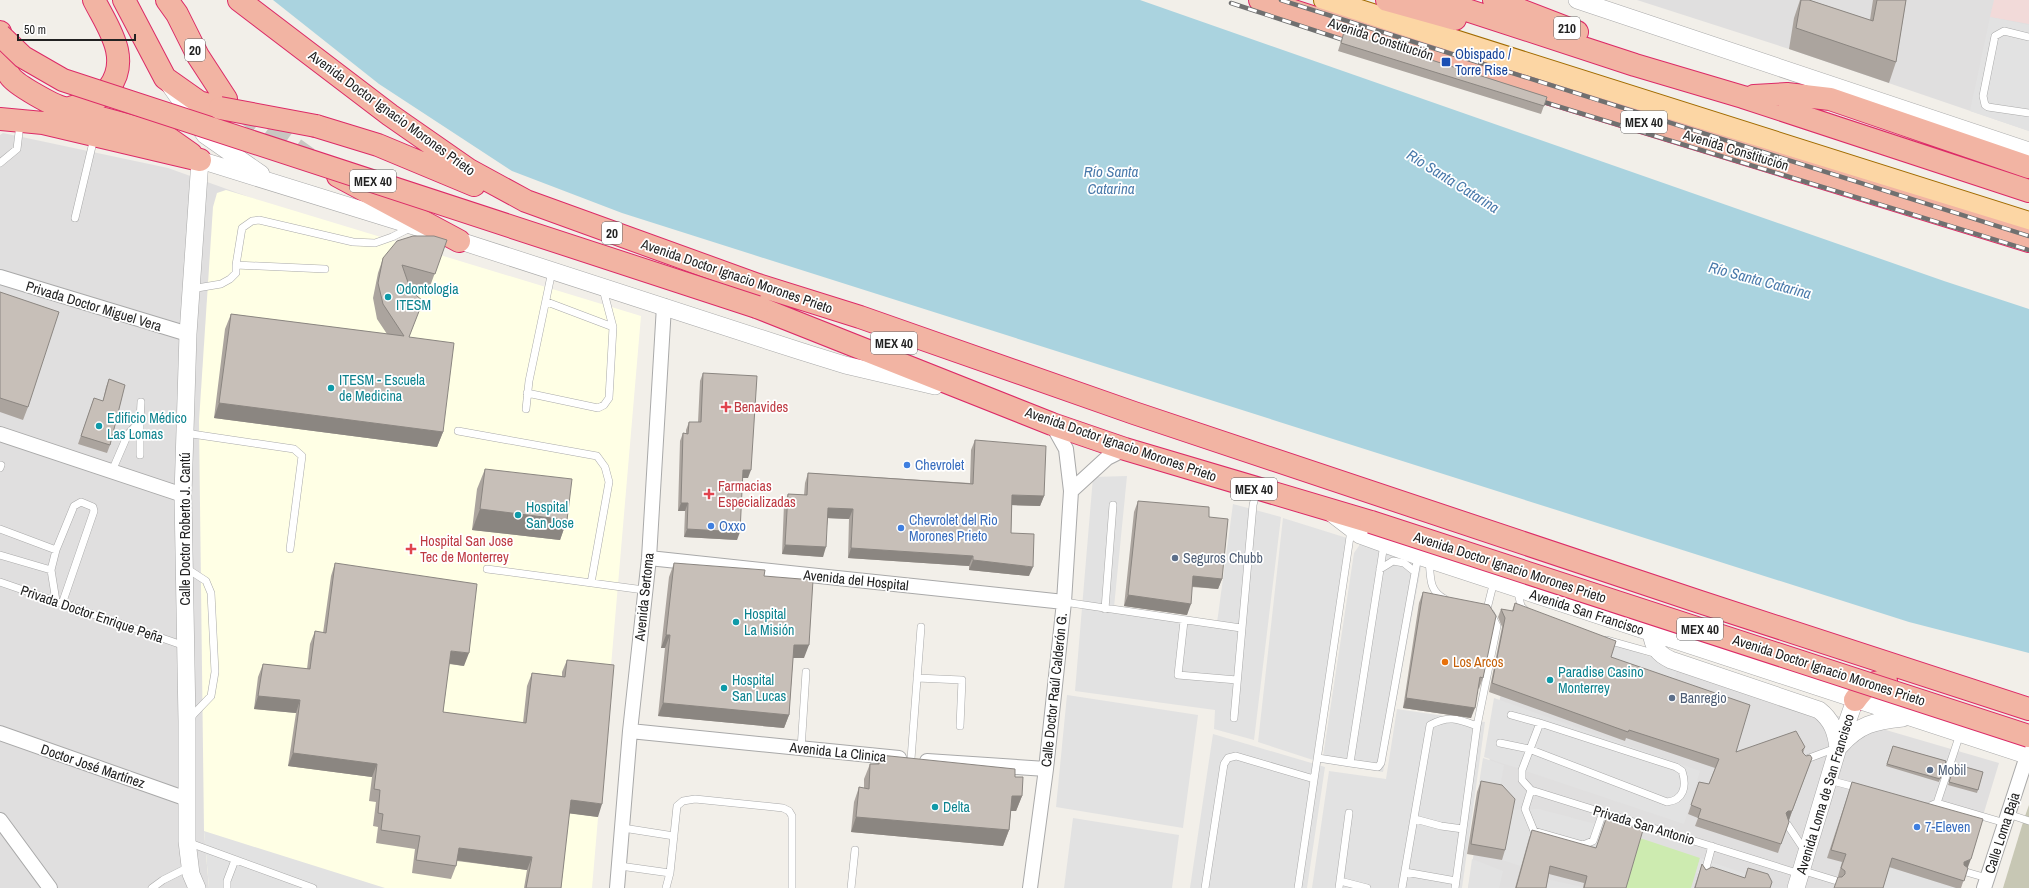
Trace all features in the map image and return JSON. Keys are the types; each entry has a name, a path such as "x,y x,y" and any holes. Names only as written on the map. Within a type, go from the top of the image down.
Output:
{"highway":[{"path":"65,108 86,105 100,98 113,83 117,68 117,50 94,0"},
{"path":"124,0 163,75 199,102 223,104 316,126 378,145 491,192 526,201"},
{"name":"20","path":"167,0 177,14 223,104"},
{"name":"Avenida Doctor Ignacio Morones Prieto","path":"239,0 390,115 469,170 526,201 758,284 860,317 1134,413 1684,598 2029,710"},
{"name":"Avenida Constitución","path":"1260,0 1498,78 2029,241"},
{"path":"1387,0 1465,21 1502,22"},
{"path":"1436,0 1635,65 1743,97 2029,191"},
{"name":"210","path":"1494,0 1599,40 1614,48 1635,65"},
{"path":"0,34 3,64 11,78 25,89 65,108 164,135 200,160"},
{"name":"MEX 40","path":"0,34 24,57 63,80 757,307"},
{"path":"1743,97 1787,94 1830,99 2029,168"},
{"path":"10,120 95,136 200,160"},
{"path":"319,166 459,241"},
{"name":"Avenida Doctor Ignacio Morones Prieto","path":"757,307 972,365 1031,376"},
{"name":"Avenida Doctor Ignacio Morones Prieto","path":"757,307 990,398 1052,424 1125,449 1327,509 1361,529 2028,749"},
{"path":"1855,700 1863,690 1872,683 1887,681 2029,710"}],"main road":[{"name":"Avenida Constitución","path":"1325,0 2029,224"}],"street":[{"path":"1577,0 2029,151"},
{"path":"163,75 205,135 274,183"},
{"path":"200,160 413,226 845,365 990,398"},
{"name":"Calle Doctor Roberto J. Cantú","path":"191,879 187,841 187,721 183,495 188,334 200,160"},
{"name":"Privada Doctor Miguel Vera","path":"0,277 188,334"},
{"name":"Avenida Sertoma","path":"617,888 624,828 630,731 644,590 649,558 664,306"},
{"name":"Calle Doctor Raúl Calderón G.","path":"1030,888 1046,769 1064,602 1071,491 1066,449 1052,424"},
{"path":"0,434 183,495"},
{"path":"1071,491 1108,458 1125,449"},
{"name":"Avenida San Francisco","path":"1361,529 1384,544 1424,558 1855,700"},
{"name":"Avenida del Hospital","path":"649,558 1064,602"},
{"path":"1651,632 1653,643 1660,655 1820,710 1834,727 1838,748"},
{"name":"Avenida Doctor Ignacio Morones Prieto","path":"1855,700 1960,734 2028,749"},
{"name":"Avenida Loma de San Francisco","path":"1799,877 1838,748 1855,700"},
{"path":"1838,748 1850,735 1862,727 1880,721 1906,717"},
{"name":"Avenida La Clinica","path":"630,731 801,749 1046,769"},
{"name":"Doctor José Martínez","path":"0,733 187,799"},
{"name":"Calle Loma Baja","path":"1985,883 2028,749"},
{"path":"0,820 50,888"}],"lane":[{"path":"2029,37 2004,31 1995,36 1983,96 1985,105 1988,107 2029,113"},
{"path":"0,163 17,149 10,120"},
{"path":"75,218 95,136"},
{"path":"191,289 226,282 236,273 242,228 252,221 259,220 353,242 375,243 392,238 413,226"},
{"path":"236,265 325,269"},
{"path":"526,409 527,393 547,302 552,271"},
{"path":"527,393 598,408 604,405 609,398 613,327 603,287"},
{"path":"547,302 613,327"},
{"path":"140,455 141,402"},
{"path":"112,471 128,434 140,421"},
{"path":"458,431 596,456 605,466 609,482 591,583"},
{"path":"185,433 294,449 302,456 290,549"},
{"path":"1234,718 1253,504 1257,489"},
{"path":"81,502 93,507 93,515 59,602 51,570 56,550 74,506 81,502"},
{"path":"1105,609 1113,505"},
{"path":"0,529 56,550"},
{"path":"1298,888 1350,550 1361,529"},
{"path":"1350,763 1384,544"},
{"path":"0,555 51,570"},
{"path":"1318,758 1371,768 1378,767 1381,763 1415,572 1424,558"},
{"path":"1424,558 1433,588 1437,595 1454,601"},
{"path":"1380,569 1393,561 1404,563 1415,572"},
{"path":"184,567 206,581 211,593 215,672 211,696 187,721"},
{"path":"487,569 644,590"},
{"path":"1405,872 1455,885 1477,726 1497,626 1488,609 1494,580"},
{"name":"Privada Doctor Enrique Peña","path":"0,582 185,646"},
{"path":"1516,588 1521,606 1527,613 1535,615"},
{"path":"1064,602 1184,621 1241,628"},
{"path":"1474,606 1488,609"},
{"path":"1184,621 1178,675 1237,680"},
{"path":"911,759 920,627"},
{"path":"1602,638 1660,655"},
{"path":"801,749 806,672"},
{"path":"917,678 962,680 960,726"},
{"path":"1500,743 1529,749 1667,802 1675,801 1680,797 1684,787 1684,778 1682,771 1676,767 1540,723 1511,716"},
{"path":"1402,888 1430,725 1450,717 1477,726"},
{"path":"1540,723 1522,770 1522,780 1531,790 1525,808 1534,830 1583,845 1593,841 1603,812"},
{"path":"1937,803 1960,734"},
{"path":"1804,760 1838,748"},
{"path":"1204,888 1224,764 1228,758 1236,756 1243,757 1314,778"},
{"path":"1828,780 1864,790"},
{"name":"Privada San Antonio","path":"1531,790 1712,846 1799,877 1837,881"},
{"path":"666,888 670,873 677,806 683,801 695,799 782,808 789,811 792,816 792,886"},
{"path":"1915,804 1930,806 1937,803 2006,818 2029,821"},
{"path":"1350,813 1339,885 1367,888"},
{"path":"1415,819 1441,826 1463,829"},
{"path":"1787,824 1806,854"},
{"path":"624,828 674,836"},
{"path":"187,841 313,888"},
{"path":"1704,876 1712,846"},
{"path":"851,888 855,850"},
{"path":"227,888 227,881 235,860"},
{"path":"620,866 670,873"},
{"path":"1966,872 1985,883"},
{"path":"152,888 163,880 191,879"}],"shaded area":[{"path":"1637,0 2029,0 2029,131 1789,49"},
{"path":"1994,0 2029,0 2029,24 1990,17"},
{"path":"1990,17 2029,25 2029,131 1970,111"},
{"path":"3,133 168,168 453,270 367,888 0,888 0,135"},
{"name":"Hospital San Jose Tec de Monterrey","path":"226,190 641,316 592,888 209,888 204,831 199,421 213,207 217,193"},
{"path":"1127,476 1114,607 1217,623 1233,504 1281,517 1254,740 1214,729 1215,710 1075,691 1093,477"},
{"path":"1283,518 1347,538 1313,760 1258,742"},
{"path":"1363,540 1422,562 1383,772 1322,763 1354,553"},
{"path":"1513,621 1999,763 1961,888 1468,888"},
{"path":"1615,645 1679,666 1671,688 1608,666"},
{"path":"1067,695 1198,715 1183,828 1056,807"},
{"path":"1494,698 1700,771 1684,824 1484,757"},
{"path":"1397,709 1485,722 1462,888 1312,888 1329,771 1386,779"},
{"path":"1213,734 1325,767 1307,888 1190,888"},
{"path":"1483,758 1504,765 1499,794 1478,790"},
{"path":"2029,805 2029,888 2003,888 2024,819"},
{"path":"1539,809 1603,826 1593,856 1521,866 1502,860 1511,810"},
{"path":"1073,818 1179,835 1172,888 1064,888"},
{"path":"204,831 385,888 209,888"},
{"path":"1700,858 1746,874 1741,888 1696,873"},
{"path":"1472,859 1503,871 1499,888 1468,888"},
{"path":"1889,867 1956,888 1882,888"},
{"path":"1546,879 1583,887 1583,888 1544,888"}],"green space":[{"path":"1640,838 1700,858 1691,888 1625,888"}],"water":[{"name":"Río Santa Catarina","path":"273,0 1140,0 1944,281 2029,309 2029,653 1909,622 622,213 512,171 379,84"}],"building":[{"path":"1801,0 1809,0 1873,21 1877,0 1906,0 1896,62 1796,28"},
{"path":"1344,32 1547,97 1544,106 1341,43"},
{"name":"ITESM - Escuela de Medicina","path":"413,236 434,236 447,240 435,274 402,265 411,291 423,301 409,337 454,343 443,432 219,403 231,314 404,336 383,304 378,283 383,258 397,241"},
{"path":"0,292 59,312 28,407 0,398"},
{"path":"703,373 757,376 751,470 743,470 740,532 687,529 688,503 681,503 683,433 688,434 689,422 701,422"},
{"name":"Edificio Médico Las Lomas","path":"109,379 125,385 110,445 81,436 94,398 103,401"},
{"path":"975,440 1046,446 1044,496 1012,495 1011,533 1034,534 1033,567 973,560 973,556 851,548 853,509 828,508 826,547 785,545 788,494 807,495 808,473 973,484"},
{"path":"485,469 572,479 567,520 480,509"},
{"name":"Seguros Chubb","path":"1138,501 1209,507 1209,517 1228,519 1222,579 1193,576 1191,604 1128,595"},
{"path":"335,563 477,584 469,653 451,651 443,712 526,723 532,673 565,677 567,660 614,665 602,804 571,800 561,888 526,888 532,857 459,848 456,866 416,860 420,836 381,830 383,814 378,813 380,790 374,789 377,764 293,753 300,700 258,696 263,664 310,669 315,631 326,633"},
{"path":"674,563 765,570 764,576 813,580 809,645 794,645 789,715 663,703 670,635 666,635"},
{"name":"Los Arcos","path":"1423,592 1489,605 1496,616 1483,678 1480,677 1475,708 1406,698"},
{"path":"1515,603 1616,641 1611,657 1750,705 1736,752 1796,731 1805,747 1802,750 1803,753 1806,756 1810,755 1812,758 1792,811 1788,811 1786,813 1789,822 1781,844 1698,818 1701,809 1691,805 1699,782 1709,784 1719,759 1629,730 1628,732 1492,683 1505,618 1501,609 1513,611"},
{"path":"1893,746 1946,761 1940,779 1887,764"},
{"name":"Delta","path":"880,755 1015,769 1015,777 1023,777 1022,796 1012,796 1009,830 856,817 859,787 869,789 870,764 879,764"},
{"path":"1955,764 1983,772 1978,790 1949,782"},
{"path":"1481,781 1502,785 1515,799 1505,850 1471,844"},
{"path":"1852,782 1983,819 1971,859 1964,862 1964,865 1968,868 1964,881 1892,858 1883,888 1834,888 1838,877 1842,877 1845,874 1845,871 1841,868 1846,854 1831,850"},
{"path":"1606,819 1643,830 1626,888 1584,888 1587,876 1550,866 1546,888 1516,888 1532,830 1596,848"},
{"path":"1702,864 1706,870 1712,867 1745,878 1748,868 1768,874 1772,882 1770,888 1695,888"}],"tunnel":[{"path":"241,110 308,158"}],"railway":[{"path":"1281,0 2029,236"},
{"path":"1231,3 1353,43"},
{"path":"1534,99 2029,250"}],"place":[{"name":"Obispado / Torre Rise","path":"1446,62"},
{"name":"Odontologia ITESM","path":"388,297"},
{"name":"ITESM - Escuela de Medicina","path":"331,388"},
{"name":"Benavides","path":"726,407"},
{"name":"Edificio Médico Las Lomas","path":"99,426"},
{"name":"Chevrolet","path":"907,465"},
{"name":"Farmacias Especializadas","path":"709,494"},
{"name":"Hospital San Jose","path":"518,515"},
{"name":"Oxxo","path":"711,526"},
{"name":"Chevrolet del Rio Morones Prieto","path":"901,528"},
{"name":"Hospital San Jose Tec de Monterrey","path":"411,549"},
{"name":"Seguros Chubb","path":"1175,558"},
{"name":"Hospital La Misión","path":"736,622"},
{"name":"Los Arcos","path":"1445,662"},
{"name":"Paradise Casino Monterrey","path":"1550,680"},
{"name":"Hospital San Lucas","path":"724,688"},
{"name":"Banregio","path":"1672,698"},
{"name":"Mobil","path":"1930,770"},
{"name":"Delta","path":"935,807"},
{"name":"7-Eleven","path":"1917,827"}]}
